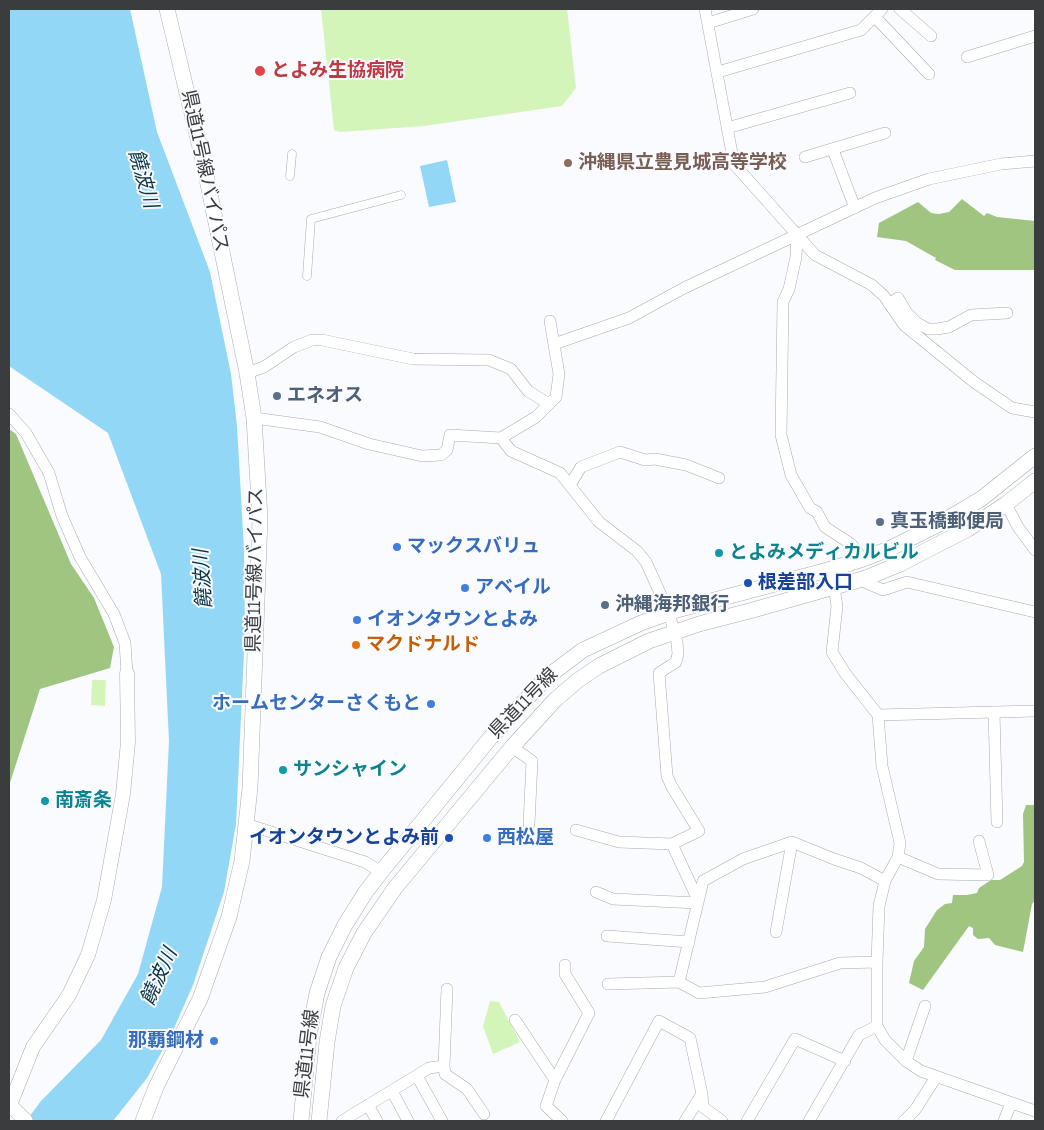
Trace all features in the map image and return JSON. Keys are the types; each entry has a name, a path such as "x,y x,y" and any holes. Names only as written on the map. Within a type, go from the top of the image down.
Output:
{"main road":[{"name":"県道11号線バイパス","path":"143,1121 156,1087 200,999 229,917 242,862 250,788 260,518 254,418 247,374 202,160 167,9"},
{"name":"県道11号線","path":"301,1121 312,1015 323,973 345,925 365,892 490,737 547,677 595,644 641,623 669,613 828,570 863,559 915,537 958,513 1003,483 1035,456"},
{"name":"県道11号線","path":"319,1121 329,1024 339,986 355,950 375,915 395,888 512,747 554,700 599,666 675,631 860,580 927,551 968,529 1006,504 1035,481"}],"street":[{"path":"705,9 734,164 815,255 872,285 904,325 974,382 1012,408 1035,412"},
{"path":"708,24 753,9"},
{"path":"900,9 931,36"},
{"path":"718,72 861,30 878,13 929,74"},
{"path":"967,57 1035,36"},
{"path":"727,128 850,93"},
{"path":"805,157 885,133"},
{"path":"833,150 855,208"},
{"path":"290,176 292,154"},
{"path":"554,344 629,318 684,288 875,198 928,178 1001,164 1035,161"},
{"path":"307,276 310,219 402,195"},
{"path":"797,235 796,257 789,289 783,302 781,435 791,476 810,508 817,512 825,527 852,544 863,559"},
{"path":"889,304 898,298 907,314 917,323 928,329 949,327 971,315 1006,313"},
{"path":"254,418 320,427 370,444 422,456 441,455 447,450 450,434 501,438 536,417 556,397 559,374 550,321"},
{"path":"247,374 264,367 294,347 312,340 322,340 413,359 489,360 503,364 511,369 528,391 549,404"},
{"path":"9,414 26,433 49,473 62,516 80,557 114,614 125,643 128,742 123,794 101,909 88,955 69,995 33,1047 15,1110"},
{"path":"501,438 511,451 560,473 599,522 637,551 646,562 675,631 678,654 676,662 659,673 667,776 699,831 672,844 619,842 576,830"},
{"path":"570,485 581,467 620,452 645,460 655,459 686,465 719,478"},
{"path":"1006,504 1018,527 1035,550"},
{"path":"828,570 834,587 837,606 832,652 844,673 878,715 882,766 900,843 898,857 885,881 879,906 876,1026 886,1040 906,1061 921,1071 1035,1111"},
{"path":"860,580 884,590 907,582 1033,611 1035,599"},
{"path":"878,715 1035,711"},
{"path":"994,712 997,822"},
{"path":"512,747 532,762 529,824"},
{"path":"246,824 365,862 381,872"},
{"path":"898,857 938,874 988,875 980,841"},
{"path":"679,982 690,942 702,881 743,859 792,842 861,868 885,881"},
{"path":"776,932 792,842"},
{"path":"672,844 698,901"},
{"path":"596,892 613,899 698,901"},
{"path":"607,936 690,942"},
{"path":"608,984 679,982 698,993 765,986 840,963 877,962"},
{"path":"562,1121 546,1106 555,1080 589,1013 565,974 565,965"},
{"path":"447,989 445,1074 467,1089 484,1114"},
{"path":"906,1061 925,1006"},
{"path":"515,1020 555,1080"},
{"path":"606,1121 659,1021 690,1038 703,1107 722,1121"},
{"path":"809,1121 859,1035 876,1026"},
{"path":"747,1121 795,1039 845,1061"},
{"path":"342,1121 430,1068 444,1066"},
{"path":"417,1076 442,1121"},
{"path":"904,1121 915,1110 936,1077"},
{"path":"392,1091 408,1121"},
{"path":"685,1121 702,1094"},
{"path":"1004,1121 1012,1103"},
{"path":"368,1105 378,1121"}],"green space":[{"path":"321,9 567,9 576,88 562,106 424,126 340,132 334,130"},
{"path":"962,199 984,216 987,213 997,217 1035,221 1035,270 955,270 935,260 936,258 906,241 877,237 879,223 918,202 931,213 939,214 949,212"},
{"path":"9,429 16,434 71,564 94,598 114,647 110,668 40,689 9,786"},
{"path":"92,680 106,680 105,706 91,705"},
{"path":"1026,805 1035,805 1035,900 1032,904 1023,952 995,945 989,938 978,939 973,935 973,928 969,926 923,990 909,983 914,961 924,947 925,929 937,910 945,904 952,903 953,895 977,893 979,888 991,880 1000,880 1022,866 1024,862 1023,814"},
{"path":"490,1001 499,1002 520,1042 493,1054 483,1026"}],"water":[{"name":"饒波川","path":"9,9 130,9 157,132 210,272 231,374 237,426 244,550 245,630 236,824 224,892 193,985 171,1035 147,1078 113,1121 26,1121 41,1101 101,1040 138,974 162,887 169,741 161,574 108,433 9,366"},
{"path":"447,160 456,202 429,207 420,166"}],"place":[{"name":"とよみ生協病院","path":"260,71"},
{"name":"沖縄県立豊見城高等学校","path":"568,163"},
{"name":"エネオス","path":"277,396"},
{"name":"真玉橋郵便局","path":"880,522"},
{"name":"マックスバリュ","path":"397,547"},
{"name":"とよみメディカルビル","path":"719,553"},
{"name":"根差部入口","path":"748,583"},
{"name":"アベイル","path":"465,588"},
{"name":"沖縄海邦銀行","path":"605,605"},
{"name":"イオンタウンとよみ","path":"357,620"},
{"name":"マクドナルド","path":"356,645"},
{"name":"ホームセンターさくもと","path":"431,704"},
{"name":"サンシャイン","path":"283,770"},
{"name":"南斎条","path":"45,801"},
{"name":"イオンタウンとよみ前","path":"449,838"},
{"name":"西松屋","path":"487,838"},
{"name":"那覇鋼材","path":"214,1041"}]}
